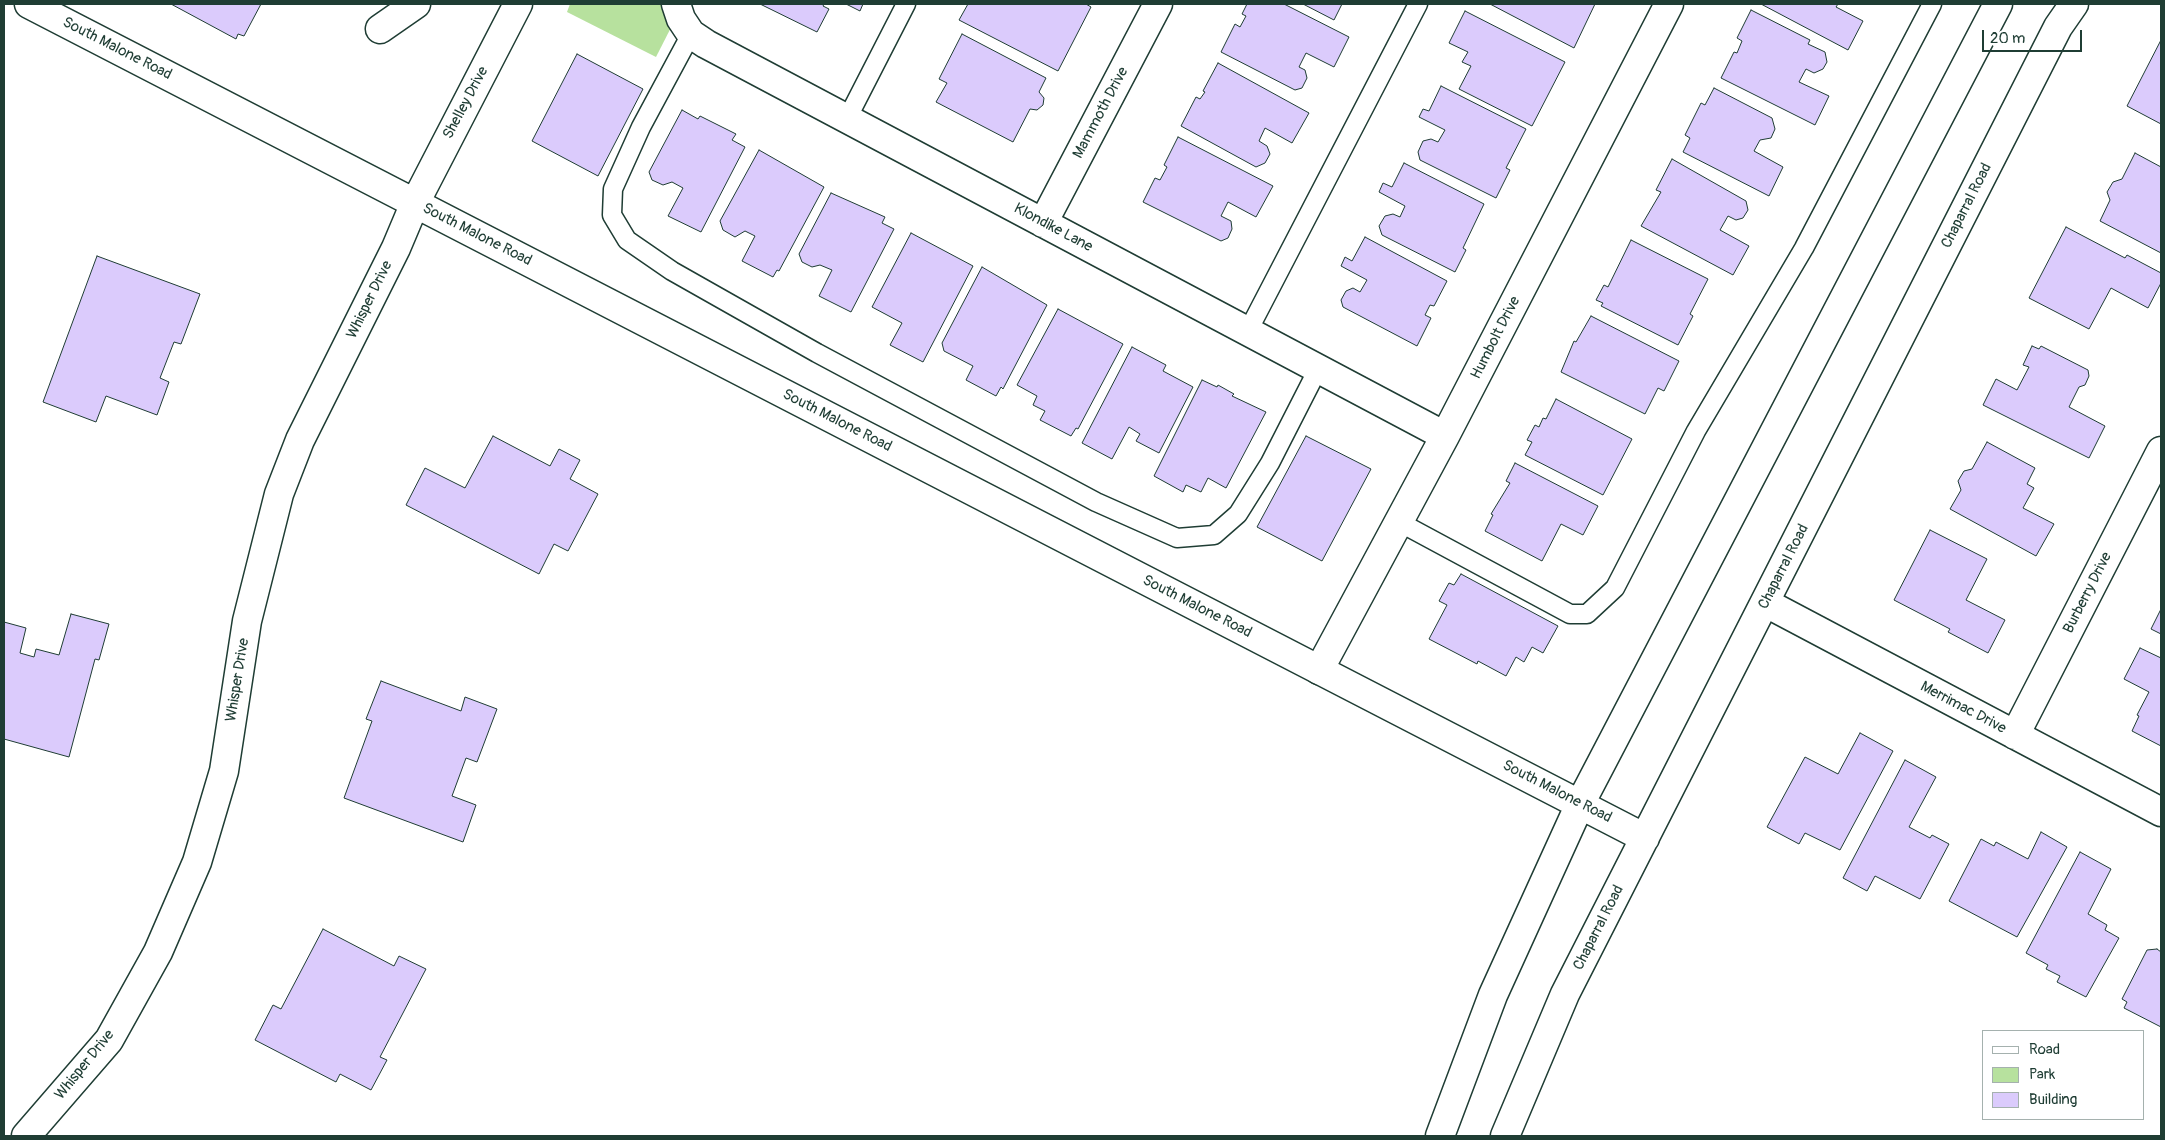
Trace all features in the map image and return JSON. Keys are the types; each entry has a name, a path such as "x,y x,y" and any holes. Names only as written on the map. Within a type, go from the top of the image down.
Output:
{"street":[{"name":"South Malone Road","path":"29,4 1645,838"},
{"path":"380,29 416,4"},
{"name":"Shelley Drive","path":"415,202 518,4"},
{"name":"Klondike Lane","path":"676,4 681,19 691,34 706,44 1445,436"},
{"name":"Mammoth Drive","path":"1043,223 1158,4"},
{"name":"Humbolt Drive","path":"1319,670 1445,436 1669,4"},
{"path":"1440,1136 1493,996 1580,804 1998,4"},
{"name":"Chaparral Road","path":"1506,1136 1565,994 2058,27 2074,4"},
{"name":"Whisper Drive","path":"26,1136 109,1040 158,952 197,862 224,771 247,621 279,494 300,440 396,248 415,202"},
{"name":"Burberry Drive","path":"2015,735 2161,451"},
{"name":"Merrimac Drive","path":"1766,603 2161,812"}],"lane":[{"path":"847,118 906,4"},
{"path":"1248,331 1418,4"},
{"path":"1398,522 1570,614 1587,614 1615,588 1696,431 1804,248 1932,4"},
{"path":"691,34 641,127 613,189 612,215 627,240 672,271 817,353 1096,502 1177,538 1214,535 1238,514 1270,463 1318,369"}],"green space":[{"path":"570,4 683,4 656,57 567,12"}],"building":[{"path":"171,4 261,4 244,36 238,34 236,39"},
{"path":"760,4 824,4 823,6 829,9 817,32"},
{"path":"846,4 863,4 860,11"},
{"path":"968,4 1086,4 1091,7 1058,71 959,20"},
{"path":"1247,4 1284,4 1349,37 1334,67 1306,53 1299,67 1305,70 1307,78 1302,88 1295,90 1221,52 1235,24 1240,27 1246,16 1242,14"},
{"path":"1303,4 1342,4 1334,20"},
{"path":"1490,4 1595,4 1574,48"},
{"path":"1761,4 1838,4 1836,7 1863,21 1848,50"},
{"path":"1751,10 1810,40 1808,44 1825,52 1827,62 1823,69 1814,73 1806,69 1799,82 1829,96 1815,125 1721,78 1734,52 1737,53 1742,41 1737,38"},
{"path":"1465,11 1565,62 1532,126 1459,89 1471,66 1462,62 1468,52 1449,43"},
{"path":"962,34 1046,78 1039,92 1044,98 1043,105 1037,110 1030,109 1013,142 936,102 947,83 939,79"},
{"path":"2161,40 2161,124 2127,106"},
{"path":"577,54 643,89 598,176 532,141"},
{"path":"1218,63 1309,113 1292,143 1265,128 1259,141 1267,146 1270,154 1265,163 1256,167 1181,126 1196,97 1200,99 1205,92 1203,91"},
{"path":"1441,86 1526,129 1506,168 1510,170 1496,198 1420,160 1418,152 1423,141 1431,139 1438,142 1445,130 1419,117 1423,109 1429,111"},
{"path":"1714,88 1772,118 1775,129 1771,138 1760,140 1754,151 1783,167 1769,196 1683,152 1690,138 1685,135 1701,103 1705,105"},
{"path":"682,110 698,119 700,116 736,134 732,140 745,147 701,232 668,216 683,188 672,182 663,185 652,180 649,172"},
{"path":"1178,137 1273,186 1256,217 1228,202 1221,216 1231,221 1232,229 1228,238 1221,241 1143,202 1155,178 1160,180 1167,167 1164,165"},
{"path":"759,150 824,187 779,271 777,270 773,277 742,261 755,236 745,231 735,237 723,230 720,221"},
{"path":"2135,153 2161,167 2161,253 2100,221 2110,200 2107,192 2113,182 2122,179"},
{"path":"1672,159 1746,201 1748,210 1743,218 1736,220 1728,216 1720,230 1749,246 1733,275 1641,226 1661,192 1656,190"},
{"path":"1404,163 1484,204 1463,248 1466,250 1455,272 1382,235 1379,226 1385,216 1393,214 1400,217 1405,206 1379,192 1383,183 1392,187"},
{"path":"831,193 885,217 882,223 894,229 851,312 819,296 832,270 820,265 812,267 802,262 799,254"},
{"path":"2066,227 2125,258 2127,255 2161,273 2161,283 2148,308 2111,288 2089,329 2029,298"},
{"path":"911,233 973,266 923,362 890,345 902,323 872,307"},
{"path":"1365,237 1447,281 1434,306 1430,305 1425,315 1431,318 1417,346 1343,307 1341,300 1346,291 1353,288 1360,292 1367,280 1341,266 1345,257 1352,261"},
{"path":"1631,240 1708,279 1690,314 1693,316 1678,345 1601,306 1603,303 1596,300 1604,285 1608,287"},
{"path":"97,256 200,294 181,344 174,342 160,378 169,382 157,415 106,396 96,422 43,402"},
{"path":"982,267 1047,305 1003,389 1001,387 996,396 966,380 973,366 944,351 942,343"},
{"path":"1058,309 1123,344 1078,429 1076,428 1071,436 1040,420 1045,411 1033,405 1037,396 1017,385"},
{"path":"1591,316 1679,361 1664,391 1658,388 1645,414 1561,372 1574,341 1576,342"},
{"path":"2032,346 2039,349 2041,346 2088,370 2089,376 2085,385 2079,387 2069,407 2105,426 2089,458 1983,405 1996,379 2017,390 2029,367 2023,365"},
{"path":"1132,347 1166,365 1163,371 1193,387 1159,453 1136,441 1140,434 1129,427 1112,459 1082,443"},
{"path":"1202,380 1217,387 1218,385 1234,394 1232,396 1266,412 1226,488 1208,478 1201,492 1186,485 1183,492 1154,476"},
{"path":"1556,399 1632,439 1603,495 1525,455 1532,442 1527,440 1535,425 1539,427 1543,418 1546,419"},
{"path":"493,436 550,466 559,449 580,460 570,479 598,494 568,551 554,544 539,574 406,505 425,468 465,488"},
{"path":"1306,436 1371,469 1322,561 1257,527"},
{"path":"1987,442 2035,468 2027,484 2034,488 2023,508 2054,524 2036,556 1950,509 1961,490 1958,481 1964,471 1972,469"},
{"path":"1515,463 1598,506 1583,535 1561,524 1542,561 1485,531 1493,515 1491,514 1510,483 1506,481"},
{"path":"1930,530 1987,559 1966,600 2005,620 1988,653 1948,632 1950,629 1894,600"},
{"path":"1461,574 1558,626 1543,653 1532,647 1524,662 1516,657 1506,676 1478,661 1477,664 1429,639 1447,605 1439,601 1449,583 1454,585"},
{"path":"2161,609 2161,634 2151,629"},
{"path":"71,614 109,624 99,660 95,659 69,757 4,739 4,622 26,628 20,653 34,657 36,649 59,655"},
{"path":"2140,648 2161,658 2161,746 2132,731 2139,716 2137,715 2149,692 2124,679"},
{"path":"381,681 461,711 465,697 497,709 477,762 466,758 452,796 476,805 463,842 344,798 372,721 366,719"},
{"path":"1860,733 1893,751 1840,850 1805,833 1799,844 1767,827 1805,757 1838,774"},
{"path":"1905,760 1936,777 1909,827 1930,838 1932,835 1949,844 1920,899 1875,876 1867,891 1843,878"},
{"path":"2041,832 2067,847 2017,937 1949,901 1981,839 1994,846 1996,842 2028,859"},
{"path":"2080,852 2111,869 2088,914 2107,925 2105,930 2119,938 2086,997 2057,982 2060,976 2046,969 2048,965 2026,953"},
{"path":"323,929 394,966 399,956 426,969 380,1057 387,1060 371,1090 340,1074 336,1082 255,1040 273,1005 281,1009"},
{"path":"2157,949 2161,952 2161,1027 2124,1008 2127,1002 2122,999 2147,950"}]}
